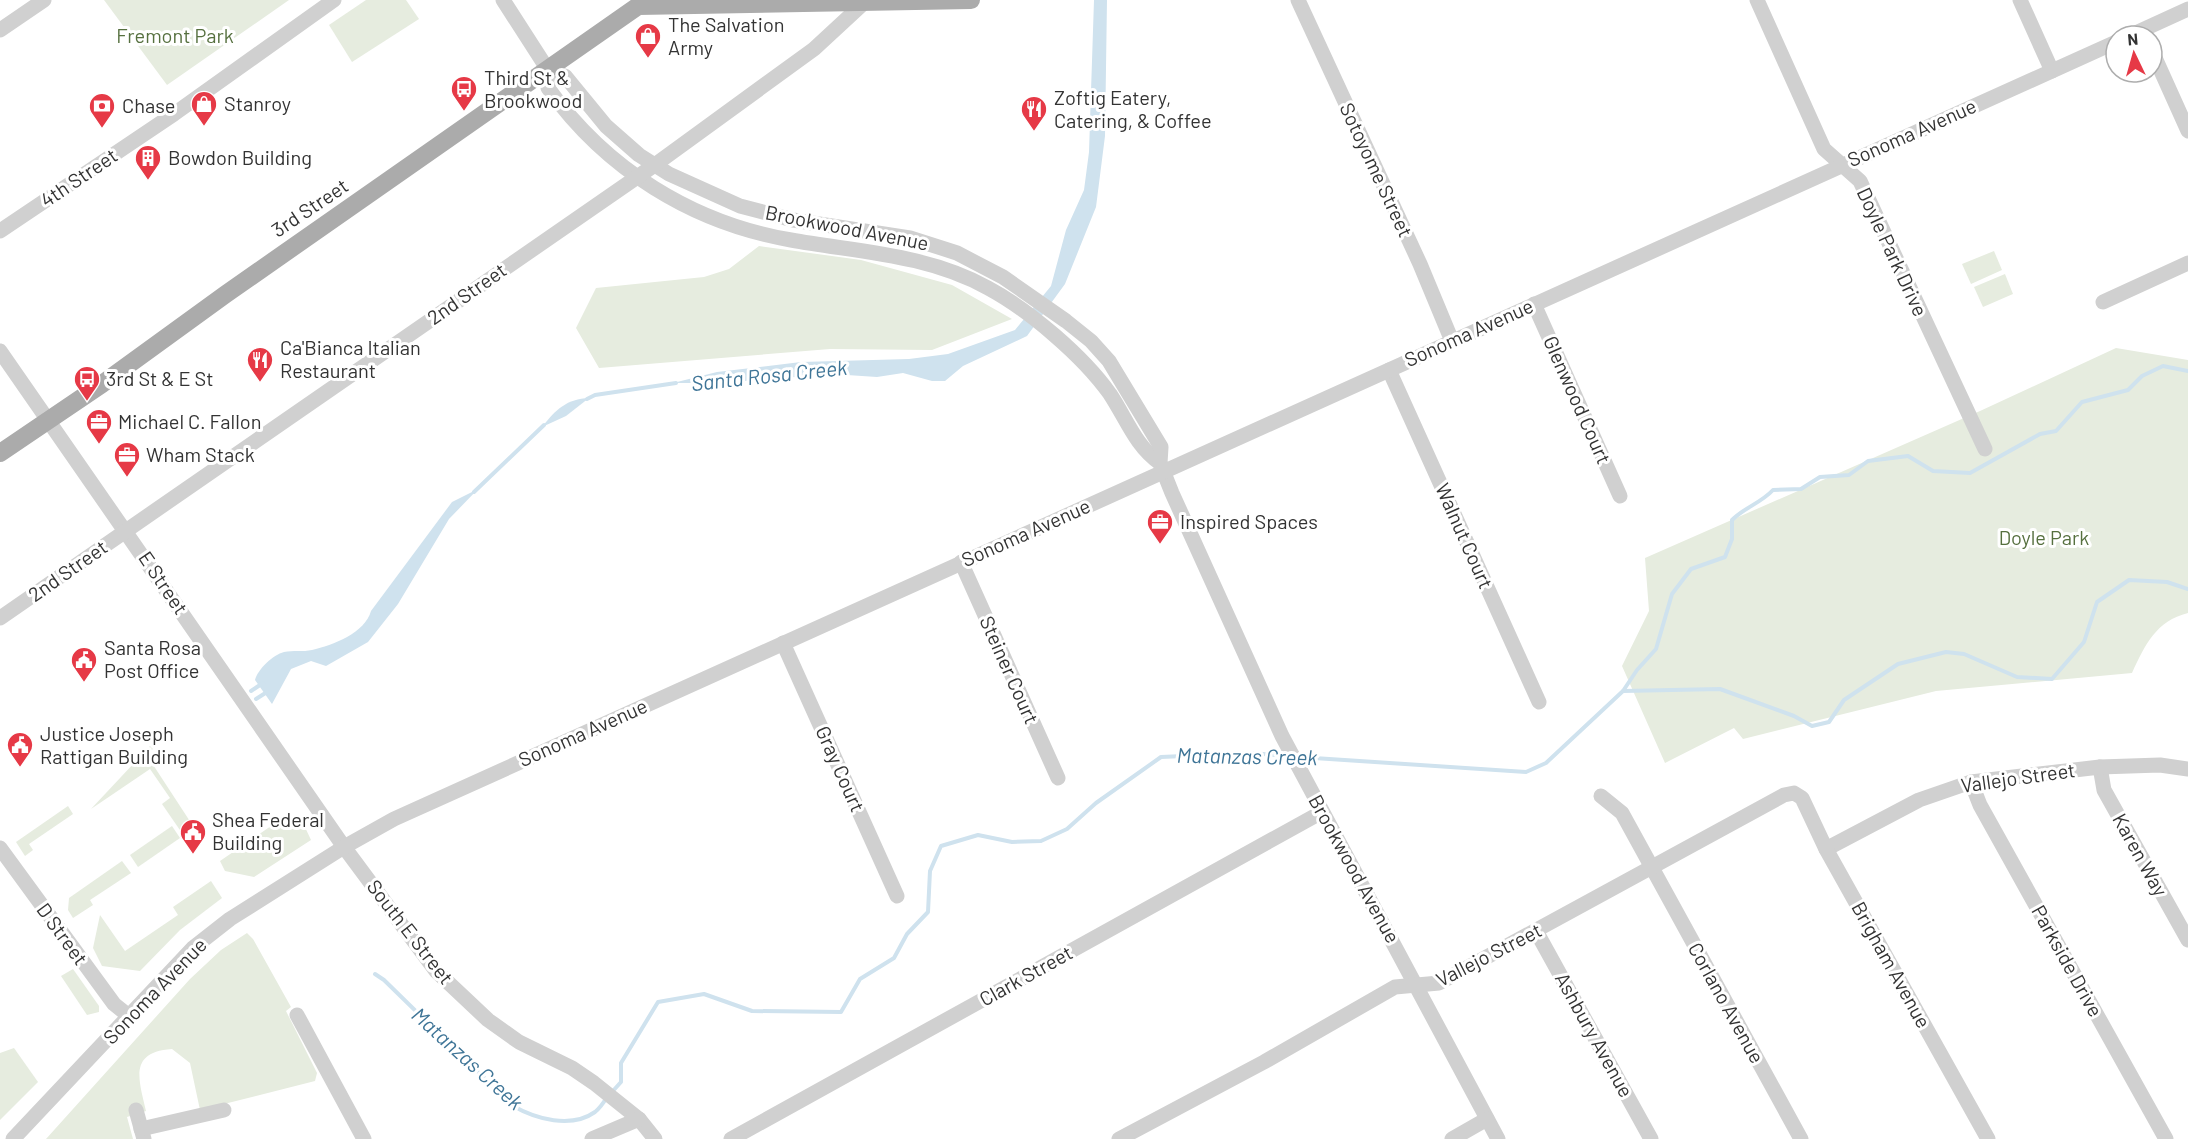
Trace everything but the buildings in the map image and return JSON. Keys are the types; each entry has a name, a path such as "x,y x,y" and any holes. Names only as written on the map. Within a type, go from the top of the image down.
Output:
{"main road":[{"path":"642,3 971,0"},
{"name":"3rd Street","path":"0,453 642,3"}],"street":[{"path":"0,30 44,0"},
{"name":"4th Street","path":"0,231 174,114 312,6 334,0"},
{"name":"Brookwood Avenue","path":"503,0 549,70 565,76 606,126 639,154 669,174 740,206 793,220 910,238 957,253 1003,277 1091,341 1126,385 1161,447 1162,467 1282,735 1418,985 1498,1139"},
{"name":"Sotoyome Street","path":"1298,0 1420,264 1452,341"},
{"name":"Doyle Park Drive","path":"1757,0 1824,148 1860,181 1985,448"},
{"path":"2020,0 2052,70"},
{"name":"2nd Street","path":"0,618 656,164 814,49 865,2"},
{"path":"2155,24 2182,7"},
{"name":"Sonoma Avenue","path":"13,1139 194,948 230,920 344,847 394,819 961,562 1162,467 1389,370 2104,47"},
{"name":"Brookwood Avenue","path":"549,70 548,88 568,116 635,177 700,213 736,227 790,240 906,258 952,272 988,288 1053,335 1085,363 1110,394 1146,454 1162,467"},
{"path":"2164,78 2188,131"},
{"path":"2103,302 2188,263"},
{"name":"Glenwood Court","path":"1534,304 1620,495"},
{"name":"E Street","path":"0,351 127,530 344,847"},
{"name":"Walnut Court","path":"1389,370 1539,702"},
{"name":"Steiner Court","path":"961,562 1058,777"},
{"name":"Gray Court","path":"783,643 897,896"},
{"name":"Vallejo Street","path":"1826,849 1918,800 1971,782 2100,766 2160,765 2188,769"},
{"name":"Karen Way","path":"2100,766 2104,790 2188,940"},
{"name":"Parkside Drive","path":"1971,782 1980,805 2166,1139"},
{"name":"Vallejo Street","path":"1119,1139 1264,1062 1395,987 1439,983 1784,795 1794,793"},
{"name":"Brigham Avenue","path":"1794,793 1802,798 1826,849 1988,1139"},
{"name":"Corlano Avenue","path":"1601,796 1622,813 1802,1139"},
{"name":"Clark Street","path":"731,1139 1322,812"},
{"name":"South E Street","path":"344,847 436,971 488,1020 519,1042 572,1068 594,1083 639,1119 655,1139"},
{"name":"D Street","path":"0,848 114,1004 129,1016"},
{"name":"Ashbury Avenue","path":"1536,931 1651,1139"},
{"path":"297,1015 364,1139"},
{"path":"136,1110 142,1134 224,1110"},
{"path":"592,1139 639,1119"},
{"path":"1452,1139 1487,1119"}],"green space":[{"name":"Fremont Park","path":"104,0 289,0 167,85"},
{"path":"366,0 406,0 419,19 352,62 329,25"},
{"path":"759,246 861,260 952,285 1012,319 932,350 830,349 599,368 576,328 596,288 704,277 729,269"},
{"path":"1994,251 2002,270 1971,284 1962,264"},
{"path":"2005,274 2013,294 1983,307 1974,287"},
{"name":"Doyle Park","path":"2116,348 2188,360 2188,613 2160,628 2147,644 2132,673 1936,691 1743,739 1734,728 1665,763 1622,666 1649,611 1645,558 1980,411"},
{"path":"150,746 153,749 146,754 195,829 184,836 162,804 170,798 150,769 91,809"},
{"path":"68,806 73,814 29,844 33,850 25,856 16,842"},
{"path":"267,819 304,825 311,840 254,877 225,871 220,861 271,826"},
{"path":"172,826 180,838 138,867 130,855"},
{"path":"122,861 131,873 90,900 93,905 73,918 68,910 69,898"},
{"path":"211,881 222,898 180,930 140,971 102,966 93,948 100,915 125,951 178,915 173,907"},
{"path":"247,933 253,939 291,1007 286,1011 317,1073 315,1081 200,1110 190,1063 172,1049 158,1051 148,1056 140,1070 146,1111 127,1117 133,1139 46,1139 190,979 221,950"},
{"path":"73,969 99,1006 99,1012 87,1015 61,976"},
{"path":"14,1048 38,1082 0,1120 0,1053"}],"water":[{"path":"1094,0 1107,0 1105,136 1096,207 1065,284 1027,336 963,366 945,381 932,381 903,373 877,377 832,374 720,383 673,383 717,372 801,362 909,359 948,354 1015,330 1051,286 1066,230 1084,190 1089,152"},
{"path":"589,398 566,416 542,427 562,406 574,400"},
{"path":"478,489 449,519 398,604 368,642 326,666 311,661 291,669 272,704 255,680 266,663 284,652 320,648 355,632 368,619 371,611 452,502"}],"waterway":[{"path":"1623,691 1637,670 1656,649 1672,594 1691,569 1725,557 1732,539 1732,520 1773,490 1801,489 1820,477 1849,475 1868,461 1908,456 1933,471 1970,473 2040,434 2056,431 2082,402 2128,390 2142,376 2163,366 2188,371"},
{"name":"Santa Rosa Creek","path":"587,399 595,395 676,383"},
{"name":"Santa Rosa Creek","path":"474,492 544,425"},
{"name":"Matanzas Creek","path":"1299,757 1526,772 1546,763 1623,691 1720,689 1794,716 1812,726 1829,722 1844,700 1898,664 1946,652 1964,654 2017,677 2052,679 2084,642 2097,602 2129,580 2167,582 2188,589"},
{"name":"Santa Rosa Creek","path":"251,691 263,683"},
{"name":"Santa Rosa Creek","path":"256,699 267,692"},
{"name":"Matanzas Creek","path":"612,1092 621,1082 621,1063 658,1002 704,994 752,1011 841,1012 860,979 894,958 907,934 928,912 930,871 941,846 978,835 1012,842 1041,841 1067,829 1096,803 1161,757 1251,753 1288,756"},
{"name":"Matanzas Creek","path":"375,974 384,980 513,1106 532,1115 565,1121 586,1117 595,1112 607,1097"}],"place":[{"name":"The Salvation Army","path":"648,59"},
{"name":"Third St & Brookwood","path":"464,112"},
{"name":"Stanroy","path":"204,127"},
{"name":"Chase","path":"102,129"},
{"name":"Zoftig Eatery, Catering, & Coffee","path":"1034,132"},
{"name":"Bowdon Building","path":"148,181"},
{"name":"Ca'Bianca Italian Restaurant","path":"260,383"},
{"name":"3rd St & E St","path":"87,402"},
{"name":"Michael C. Fallon","path":"99,445"},
{"name":"Wham Stack","path":"127,478"},
{"name":"Inspired Spaces","path":"1160,545"},
{"name":"Santa Rosa Post Office","path":"84,683"},
{"name":"Justice Joseph Rattigan Building","path":"20,768"},
{"name":"Shea Federal Building","path":"193,855"}]}
